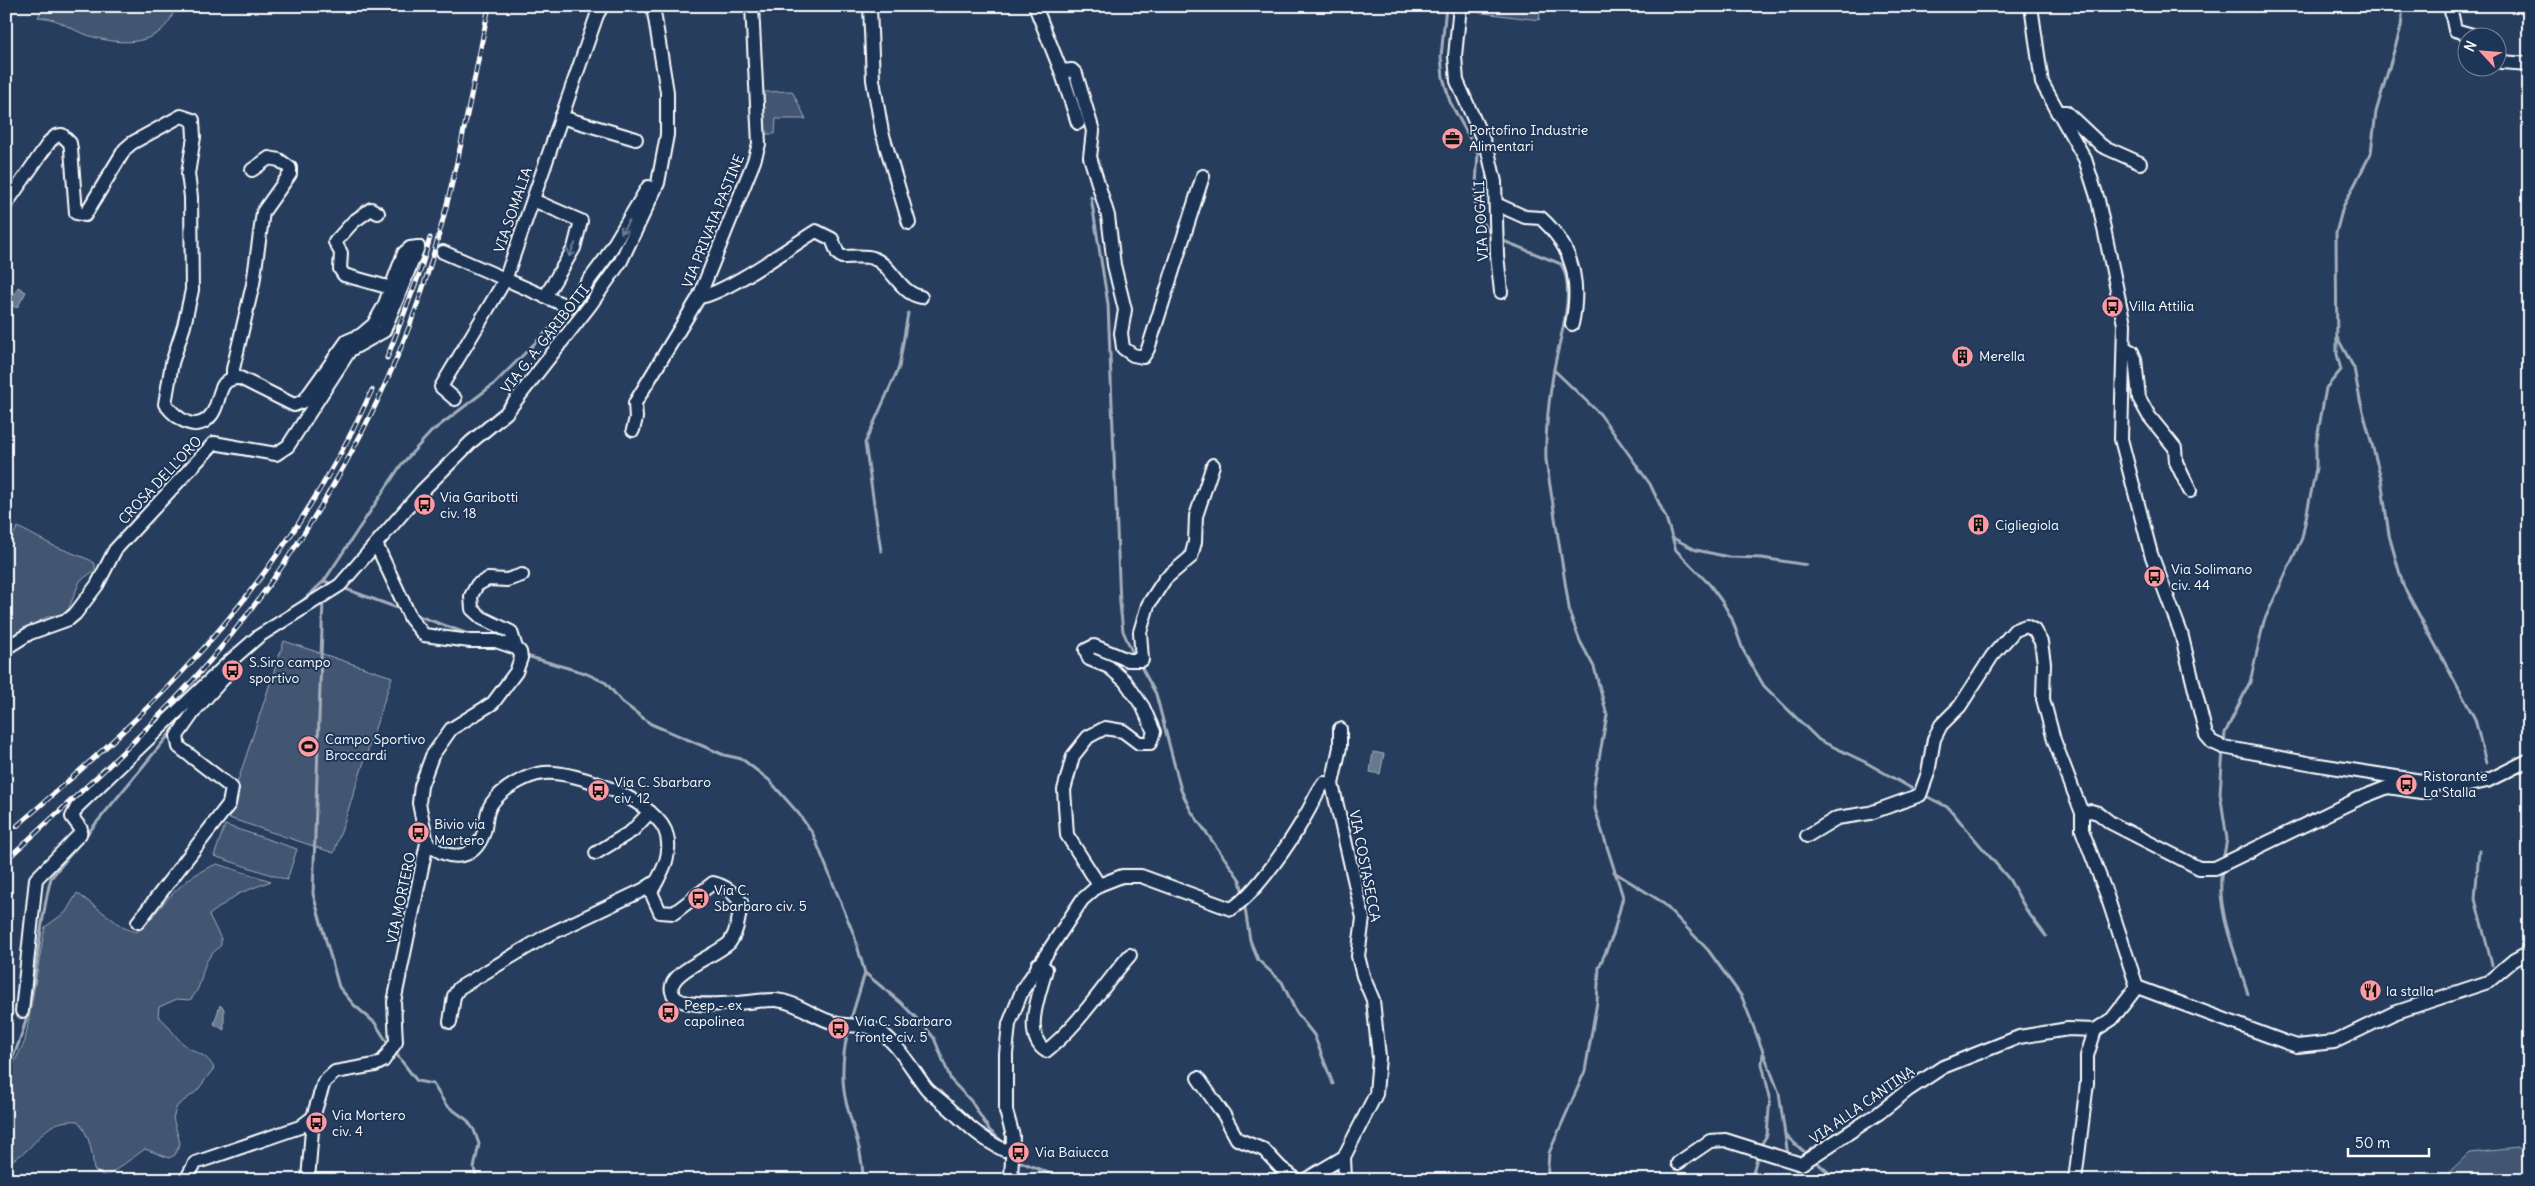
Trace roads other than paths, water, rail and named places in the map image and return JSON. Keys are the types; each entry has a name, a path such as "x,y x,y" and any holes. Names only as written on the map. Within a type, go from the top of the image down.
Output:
{"street":[{"name":"VIA PRIVATA PASTINE","path":"633,430 636,418 635,403 699,298 754,161 759,144 752,6"},
{"path":"870,6 872,80 882,132 908,223"},
{"path":"1035,6 1061,71 1078,123"},
{"name":"VIA DOGALI","path":"1460,6 1455,56 1457,81 1488,151 1496,182 1497,255 1501,292"},
{"path":"2031,6 2042,83 2085,158 2092,174 2124,324 2121,439 2151,554 2179,626 2196,690 2204,731 2208,738 2223,747 2460,787 2487,781 2529,760"},
{"path":"2450,6 2455,30 2458,31"},
{"name":"VIA G. A. GARIBOTTI","path":"22,1011 36,879 80,834 80,829 72,817 77,807 228,662 259,636 340,585 429,484 471,442 506,413 592,304 622,261 658,183 666,136 667,92 652,10"},
{"name":"VIA SOMALIA","path":"455,399 441,387 445,377 505,280 600,11"},
{"path":"2508,62 2529,64"},
{"path":"1061,71 1072,70 1076,74 1093,131 1090,157 1108,216 1114,265 1125,310 1121,333 1123,348 1133,355 1143,356 1148,349 1203,176"},
{"path":"2057,112 2066,112 2102,146 2140,162"},
{"path":"6,204 50,141 56,136 62,136 66,138 71,149 76,213 85,215 115,164 132,143 181,116 193,120 194,137 188,174 191,197 192,290 184,326 172,363 165,404 176,418 188,424 201,423 212,414 220,390 227,381 233,378 240,378 294,404 304,401 347,341 361,335 374,324 390,288 344,275 340,269 341,253 335,242 353,222 371,210 378,213"},
{"path":"562,117 636,139"},
{"path":"443,252 569,307 605,260 647,189 666,136"},
{"path":"233,378 253,284 263,212 290,174 290,168 279,160 269,158 252,170"},
{"path":"533,200 582,221 574,248 545,297"},
{"path":"1496,204 1525,218 1541,218 1555,231 1564,244 1574,278 1577,301 1572,324"},
{"path":"699,298 706,297 743,277 816,231 832,239 838,254 842,257 871,257 880,262 901,286 920,296"},
{"name":"CROSA DELL'ORO","path":"6,648 30,633 69,619 75,614 97,585 115,550 214,443 276,454 288,446 350,350 384,331 418,247 410,248 404,253 390,288"},
{"path":"2124,348 2132,352 2135,359 2139,398 2149,416 2174,448 2176,462 2190,491"},
{"path":"1099,885 1067,835 1064,790 1073,756 1088,736 1104,728 1123,731 1139,742 1150,743 1154,732 1143,707 1125,681 1109,667 1090,659 1086,650 1094,646 1128,660 1142,660 1140,632 1148,605 1165,578 1191,557 1195,542 1196,516 1213,465"},
{"path":"376,544 411,619 424,634 470,641 496,641 516,648"},
{"path":"516,648 511,632 482,618 472,608 471,596 477,585 488,579 507,580 522,575"},
{"path":"1807,836 1837,818 1870,813 1920,795 1928,773 1934,740 1941,725 1960,706 1992,656 2015,630 2026,626 2034,630 2041,642 2044,663 2043,699 2054,740 2082,813 2082,830 2137,987"},
{"name":"VIA MORTERO","path":"313,1117 319,1092 328,1076 343,1069 375,1066 383,1061 394,1048 397,1028 394,1002 427,843 419,803 421,786 432,756 451,729 492,703 516,672 521,658 520,652 516,648"},
{"path":"138,922 229,804 232,788 179,747 177,736 196,708 224,679 228,662"},
{"name":"VIA COSTASECCA","path":"1340,729 1340,747 1332,784 1363,918 1358,956 1363,976 1373,1000 1379,1057 1376,1094 1344,1157 1345,1180"},
{"path":"427,843 444,855 461,857 472,851 484,833 486,817 492,803 518,783 544,773 579,779 604,786 650,812 667,834 669,850 666,866 651,892 660,912 674,913 713,883 722,885 732,892 740,902 736,931 730,942 719,952 676,977 672,986 672,994 677,999 685,1002 728,1004 776,1000 802,1007 834,1023 875,1028 887,1039 928,1090 964,1124 993,1145 1004,1150 1011,1148"},
{"path":"1011,1180 1013,1136 1006,1111 1006,1054 1009,1024 1022,991 1077,906 1099,885 1122,876 1141,876 1231,909 1241,903 1255,888 1307,813 1324,783 1332,784"},
{"path":"2082,813 2091,811 2098,813 2111,823 2199,868 2215,868 2360,798 2388,787 2421,792 2427,791 2434,784"},
{"path":"596,852 632,831 650,812"},
{"path":"450,1022 454,996 459,988 546,936 657,882"},
{"path":"2137,987 2297,1046 2315,1046 2334,1042 2394,1013 2488,982 2514,960 2529,952"},
{"path":"1038,964 1046,969 1034,1007 1034,1030 1041,1047 1046,1051 1062,1038 1094,1002 1130,955"},
{"path":"2075,1180 2087,1083 2087,1056 2095,1030 2112,1019 2137,987"},
{"name":"VIA ALLA CANTINA","path":"1678,1163 1710,1141 1725,1140 1801,1164 1879,1113 1932,1073 2020,1037 2068,1029 2095,1030"},
{"path":"1198,1078 1224,1115 1237,1139 1264,1150 1281,1168 1297,1180"},
{"path":"186,1180 195,1163 300,1127 313,1117"},
{"path":"308,1180 313,1117"},
{"path":"1305,1180 1344,1157"}],"waterway":[{"path":"1446,6 1441,57 1443,77 1450,102 1478,153 1475,200 1477,216 1493,237"},
{"path":"2224,744 2225,733 2250,682 2264,621 2302,538 2316,468 2316,444 2326,388 2341,370 2337,354 2336,233 2343,207 2371,153 2376,112 2401,27 2403,6"},
{"path":"1091,197 1108,304 1120,604 1123,631 1134,656"},
{"path":"1501,240 1561,264 1565,275 1567,301 1550,392 1546,460 1570,614 1580,641 1594,667 1607,715 1594,786 1595,809 1623,897 1613,935 1599,967 1597,1002 1585,1071 1549,1153 1547,1180"},
{"path":"881,551 865,443 899,367 908,313"},
{"path":"298,605 324,581 401,465 431,432 494,384 564,314"},
{"path":"2338,339 2354,368 2360,400 2381,478 2389,535 2403,585 2475,719 2486,763"},
{"path":"1554,370 1600,414 1650,484 1666,518 1676,550 1710,585 1723,603 1732,619 1743,650 1764,686 1819,740 1865,762 1918,792"},
{"path":"1673,538 1696,550 1729,557 1762,558 1807,565"},
{"path":"324,581 335,585"},
{"path":"343,588 403,610"},
{"path":"323,599 313,894 339,987 354,1005 375,1023 390,1047"},
{"path":"413,614 471,635"},
{"path":"523,655 585,673 606,683 622,702 651,724 724,755 742,759 769,780 799,814 813,834 854,935 865,973 900,1002 926,1028 934,1038 951,1080 971,1101 990,1131 1006,1145"},
{"path":"1139,663 1156,694 1181,790 1191,811 1240,880 1243,894"},
{"path":"6,1071 25,1025 51,878 177,725"},
{"path":"2223,750 2220,793 2227,839 2223,861"},
{"path":"1924,795 1949,808 2009,879 2027,911 2046,936"},
{"path":"2479,850 2475,899 2492,965"},
{"path":"2222,869 2221,885 2224,917 2248,994"},
{"path":"1614,872 1662,902 1708,950 1742,997 1779,1093 1788,1156"},
{"path":"1244,902 1250,940 1258,960 1282,982 1296,1012 1314,1035 1333,1084"},
{"path":"850,1022 865,973"},
{"path":"849,1028 843,1062 843,1080 847,1108 859,1147 863,1180"},
{"path":"394,1051 417,1081 433,1084 446,1105 467,1120 474,1130 479,1144 474,1168 477,1180"},
{"path":"1759,1148 1767,1135 1770,1097 1762,1064 1763,1052"},
{"path":"1786,1136 1808,1155"},
{"path":"1751,1180 1758,1154"},
{"path":"1813,1159 1837,1180"},
{"path":"1016,1160 1051,1174 1058,1180"},
{"path":"1794,1166 1801,1180"}],"tunnel":[{"path":"418,247 443,252"}],"railway":[{"path":"7,859 126,749 193,680 266,590 332,488 361,435 387,380 428,272 454,173 489,6"},
{"path":"387,358 420,272 430,238"},
{"path":"17,826 143,712 183,671 238,607 289,538 312,502 354,428 372,390"}],"place":[{"name":"Portofino Industrie Alimentari","path":"1453,138"},
{"name":"Villa Attilia","path":"2113,306"},
{"name":"Merella","path":"1963,356"},
{"name":"Via Garibotti civ. 18","path":"424,505"},
{"name":"Cigliegiola","path":"1979,525"},
{"name":"Via Solimano civ. 44","path":"2155,577"},
{"name":"S.Siro campo sportivo","path":"233,670"},
{"name":"Campo Sportivo Broccardi","path":"309,747"},
{"name":"Ristorante La Stalla","path":"2407,784"},
{"name":"Via C. Sbarbaro civ. 12","path":"598,790"},
{"name":"Bivio via Mortero","path":"418,832"},
{"name":"Via C. Sbarbaro civ. 5","path":"698,898"},
{"name":"la stalla","path":"2370,991"},
{"name":"Peep - ex capolinea","path":"668,1013"},
{"name":"Via C. Sbarbaro fronte civ. 5","path":"839,1029"},
{"name":"Via Mortero civ. 4","path":"316,1123"},
{"name":"Via Baiucca","path":"1019,1152"}]}
